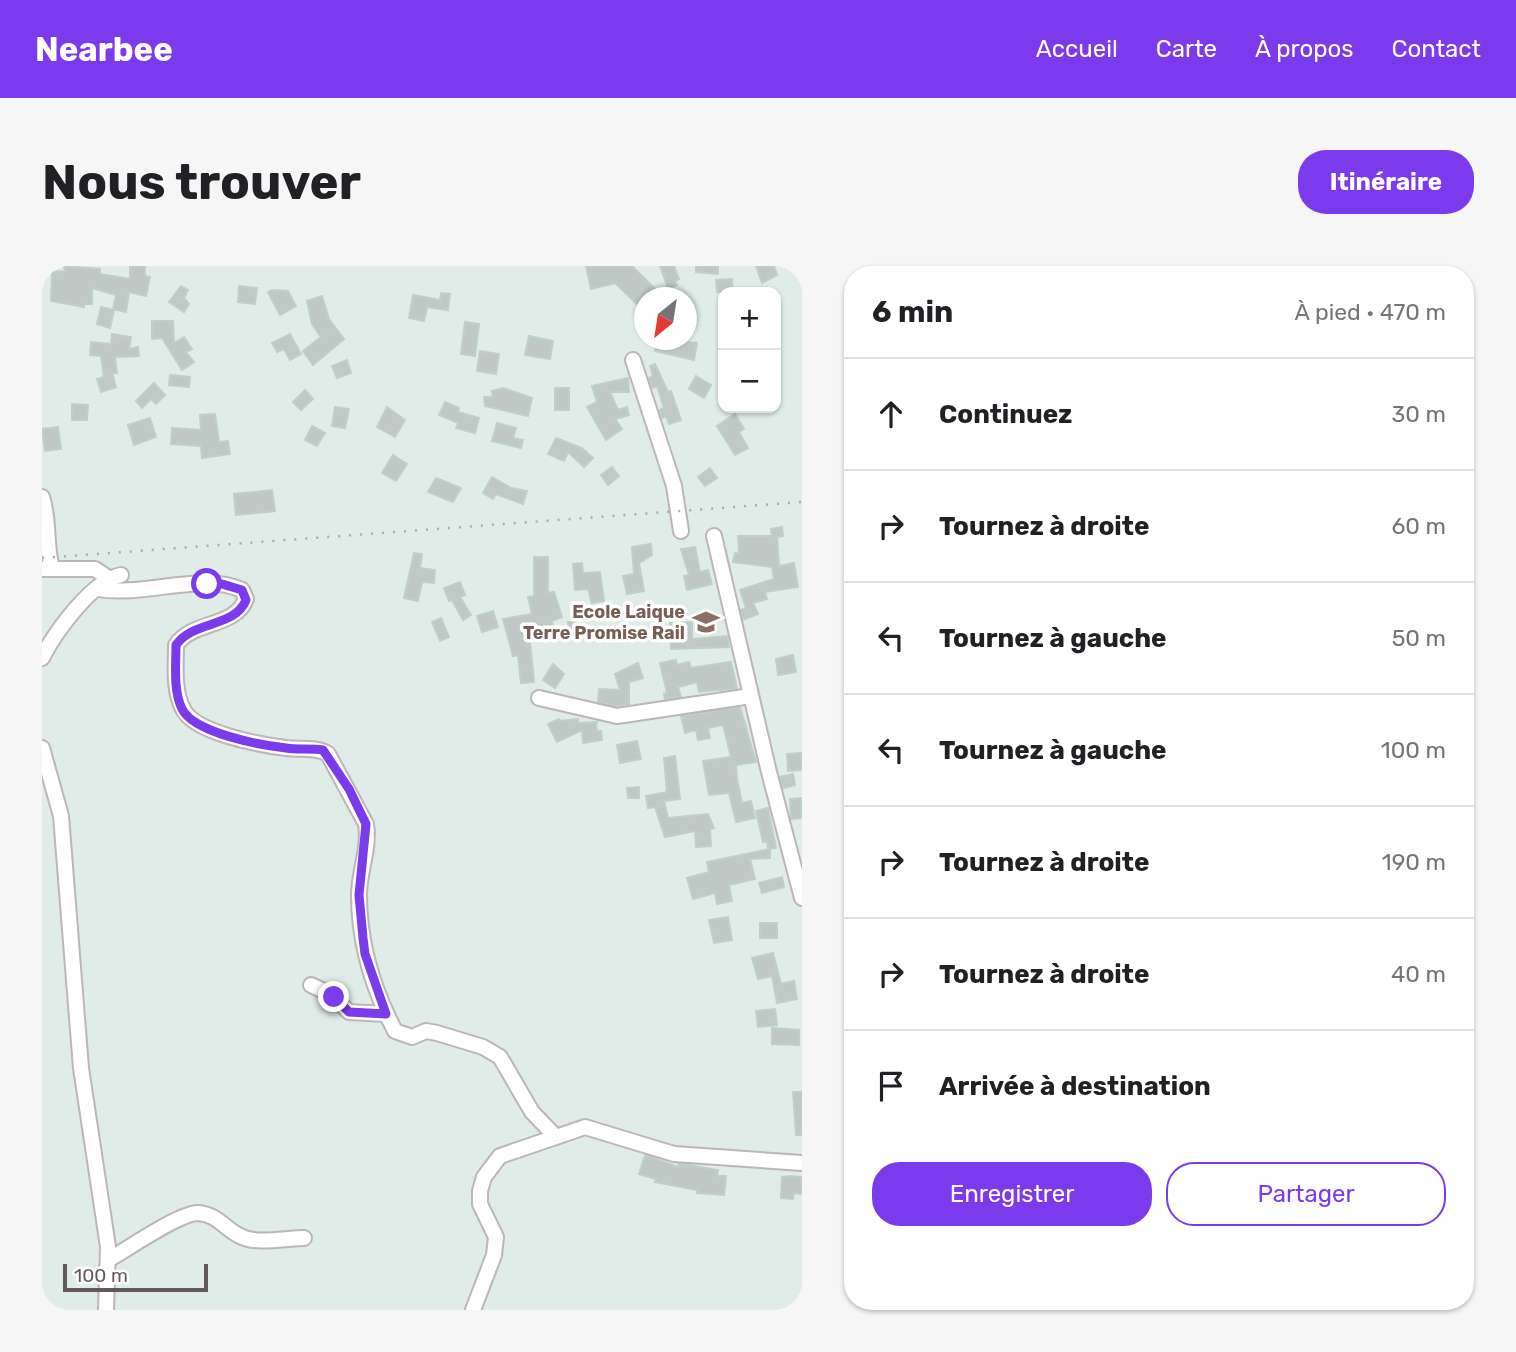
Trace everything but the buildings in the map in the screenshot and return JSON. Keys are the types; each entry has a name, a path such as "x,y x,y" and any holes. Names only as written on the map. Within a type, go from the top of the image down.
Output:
{"street":[{"path":"633,360 674,486 681,531"},
{"path":"42,498 47,512 47,568 95,569 127,592 222,584 242,590 246,600 236,614 191,629 176,645 176,678 181,706 195,723 244,740 286,748 320,749 328,754 366,824 359,895 365,954 386,1014 395,1031 403,1036 437,1033 483,1047 500,1057 532,1112 556,1137"},
{"path":"714,536 802,898"},
{"path":"42,658 65,620 109,580"},
{"path":"539,698 617,716 751,696"},
{"path":"42,748 61,816 81,1068 108,1260 106,1310"},
{"path":"311,985 330,994 349,1012 386,1014"},
{"path":"473,1310 495,1255 496,1237 480,1204 484,1177 500,1156 577,1129 596,1128 674,1154 802,1163"},
{"path":"108,1260 170,1223 196,1213 219,1220 238,1236 248,1239 304,1238"}],"railway":[{"path":"42,558 802,502"}],"place":[{"name":"Ecole Laique Terre Promise Rail","path":"706,622"}],"route":[{"path":"207,584 233,586 242,590 246,600 243,608 236,614 191,629 183,634 176,645 176,678 181,706 187,717 195,723 244,740 286,748 323,750 349,789 366,824 368,834 359,895 363,938 365,954 386,1014 349,1012 334,997"}]}
